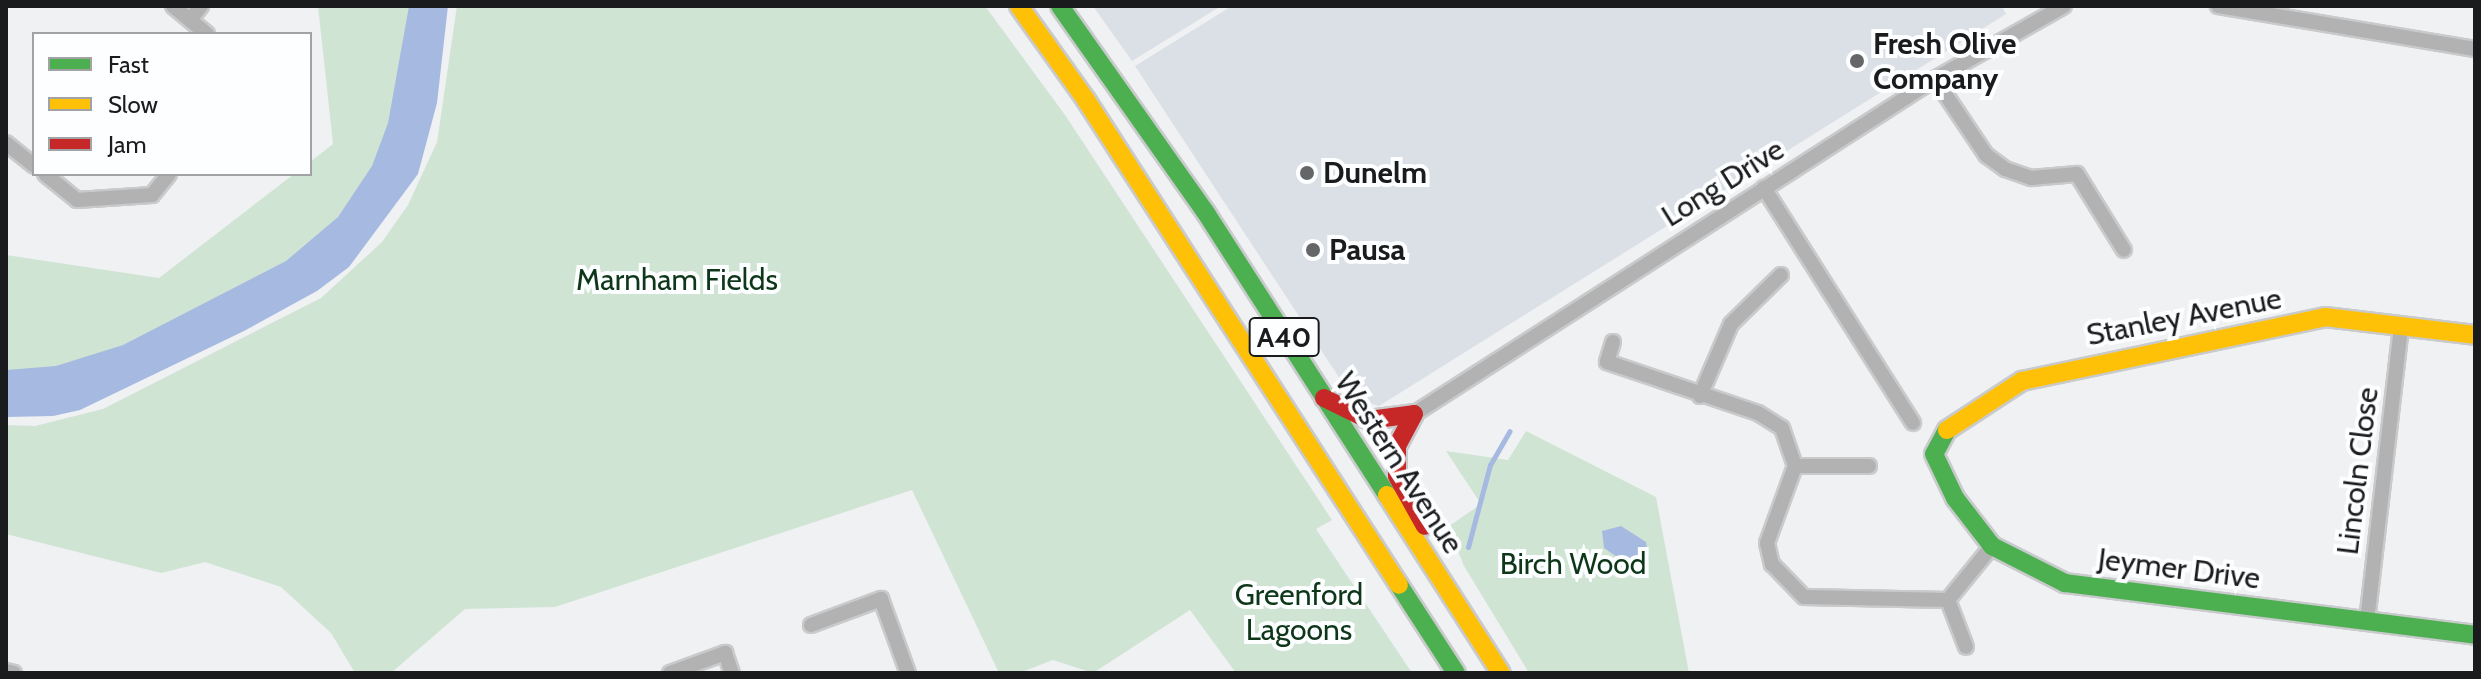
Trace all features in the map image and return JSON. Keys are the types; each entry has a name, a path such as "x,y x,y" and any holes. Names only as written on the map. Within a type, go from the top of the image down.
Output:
{"main road":[{"name":"A40","path":"1019,6 1095,113 1456,673"},
{"name":"Western Avenue","path":"1060,6 1206,213 1501,673"},
{"name":"Stanley Avenue","path":"1934,454 1950,424 2022,381 2325,317 2475,335"},
{"path":"1324,398 1369,420 1414,414"},
{"path":"1414,414 1397,446 1397,476 1507,673"},
{"name":"Jeymer Drive","path":"1934,454 1955,498 1992,546 2065,583 2475,635"}],"street":[{"path":"173,6 205,32"},
{"path":"190,20 201,6"},
{"name":"Long Drive","path":"1414,414 1935,79 2064,6"},
{"path":"2218,6 2475,49"},
{"path":"1935,79 1986,155 2005,169 2031,178 2077,174 2124,250"},
{"path":"6,143 32,164"},
{"path":"47,176 77,200 152,195 167,176"},
{"path":"1764,188 1913,423"},
{"path":"1700,396 1731,324 1781,275"},
{"name":"Lincoln Close","path":"2367,621 2401,326"},
{"path":"1613,342 1607,362 1700,396 1758,413 1782,428 1795,466 1767,543 1772,564 1804,597 1948,600"},
{"path":"1795,466 1869,466"},
{"path":"1948,600 1992,546"},
{"path":"811,625 881,599 908,673"},
{"path":"1948,600 1966,647"},
{"path":"670,673 725,653 732,673"},
{"path":"6,671 14,673"}],"shaded area":[{"path":"1093,6 1221,6 1132,61"},
{"path":"1232,6 2002,6 2006,14 1379,406 1362,401 1346,388 1135,66"}],"green space":[{"path":"318,6 413,6 383,156 318,245 138,348 39,374 6,371 6,255 159,278 291,176 312,176 312,160 333,144"},
{"name":"Marnham Fields","path":"457,6 985,6 1065,115 1332,520 1316,529 1412,673 1236,673 1190,610 1093,673 1053,660 1019,673 999,673 912,490 555,607 465,609 391,673 355,673 331,633 281,587 205,562 161,573 6,534 6,425 35,426 103,409 321,298 382,242 408,205 437,142"},
{"name":"Birch Wood","path":"1526,431 1656,497 1689,673 1529,673 1464,566 1448,527 1481,504 1446,451 1508,460"}],"water":[{"path":"409,6 448,6 437,103 418,174 349,267 317,291 244,331 80,410 53,416 6,417 6,370 56,366 123,345 286,261 338,217 372,166 388,123"},
{"path":"1621,526 1646,542 1649,559 1633,568 1604,548 1602,531"}],"waterway":[{"path":"1468,547 1490,465 1510,431"}],"traffic: fast":[{"path":"1060,6 1206,213 1387,495"},
{"path":"1947,430 1934,454 1955,498 1992,546 2065,583 2475,635"},
{"path":"1399,585 1456,673"}],"traffic: slow":[{"path":"1019,6 1086,100 1399,585"},
{"path":"1947,430 2022,381 2325,317 2475,335"},
{"path":"1387,495 1501,673"}],"traffic: jam":[{"path":"1324,398 1369,420 1414,414"},
{"path":"1414,414 1397,446 1397,476 1425,526"}],"place":[{"name":"Fresh Olive Company","path":"1857,61"},
{"name":"Dunelm","path":"1307,173"},
{"name":"Pausa","path":"1313,250"}],"park label":[{"name":"Greenford Lagoons","path":"1299,612"}]}
